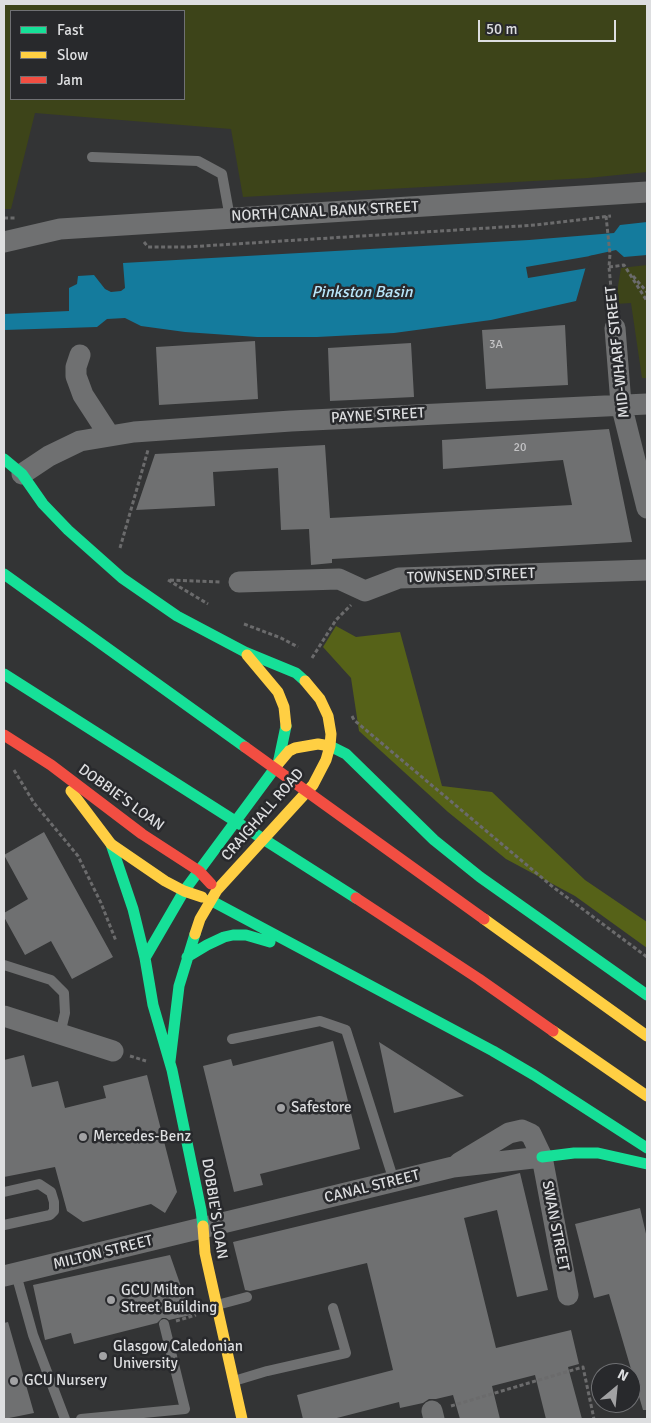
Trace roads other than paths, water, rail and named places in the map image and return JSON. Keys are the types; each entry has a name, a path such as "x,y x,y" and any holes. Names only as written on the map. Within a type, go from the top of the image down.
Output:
{"main road":[{"name":"CRAIGHALL ROAD","path":"4,459 22,474 43,504 68,530 92,554 122,578 177,616 245,652 296,673 312,687 320,699 328,716 331,734 326,760 313,785 214,895"},
{"path":"4,574 647,1036"},
{"name":"CRAIGHALL ROAD","path":"199,871 278,764 286,726 284,707 278,692 245,652"},
{"path":"4,674 310,866 479,979 647,1096"},
{"name":"DOBBIE'S LOAN","path":"4,734 51,765 142,834 199,871 214,895"},
{"path":"278,764 289,751 295,748 318,744 330,746 346,754 434,840 480,877 647,995"},
{"name":"DOBBIE'S LOAN","path":"51,765 111,844 148,871 184,891 214,895"},
{"name":"DOBBIE'S LOAN","path":"111,844 133,909 145,958 153,1005 170,1061 201,1210 205,1253 242,1419"},
{"path":"145,958 184,891 199,871"},
{"path":"214,895 309,954 423,1013 526,1070 647,1148"},
{"name":"DOBBIE'S LOAN","path":"170,1061 176,1005 187,957 200,919 214,895"},
{"path":"187,957 207,945 233,935 246,935 309,954"},
{"path":"542,1157 574,1153 598,1153 647,1164"}],"street":[{"name":"NORTH CANAL BANK STREET","path":"4,242 60,229 647,192"},
{"name":"MID-WHARF STREET","path":"614,328 620,404 647,508"},
{"path":"80,355 76,367 76,376 83,395 109,435"},
{"name":"PAYNE STREET","path":"22,474 66,447 80,441 109,435 291,420 647,404"},
{"name":"TOWNSEND STREET","path":"239,582 339,579 365,591 399,578 647,570"},
{"path":"4,1016 113,1051"},
{"name":"SWAN STREET","path":"453,1167 509,1133 522,1130 532,1134 542,1157 568,1296"},
{"name":"CANAL STREET","path":"203,1228 453,1167 542,1157"},
{"name":"MILTON STREET","path":"10,1275 203,1228"}],"lane":[{"path":"92,157 198,161 222,174 230,218"},
{"path":"4,965 51,980 64,993 65,1013 60,1034"},
{"path":"232,1039 320,1021 346,1030 394,1181"},
{"path":"4,1192 39,1184 51,1192 54,1202 54,1211 50,1215 4,1225"},
{"path":"10,1275 65,1419"},
{"path":"216,1307 246,1298"},
{"path":"233,1382 267,1371 346,1353 333,1308"},
{"path":"81,1419 185,1408 164,1324"}],"water":[{"name":"Pinkston Basin","path":"647,222 647,255 624,257 616,250 589,256 576,301 491,320 394,333 317,337 257,337 185,332 141,326 125,318 107,319 97,327 4,330 4,314 69,311 69,288 77,284 78,276 94,275 105,289 111,292 121,291 125,288 123,263 529,240 614,233 620,225"}],"place":[{"name":"Safestore","path":"281,1108"},
{"name":"Mercedes-Benz","path":"83,1137"},
{"name":"GCU Milton Street Building","path":"111,1300"},
{"name":"Glasgow Caledonian University","path":"103,1356"},
{"name":"GCU Nursery","path":"14,1381"}]}
